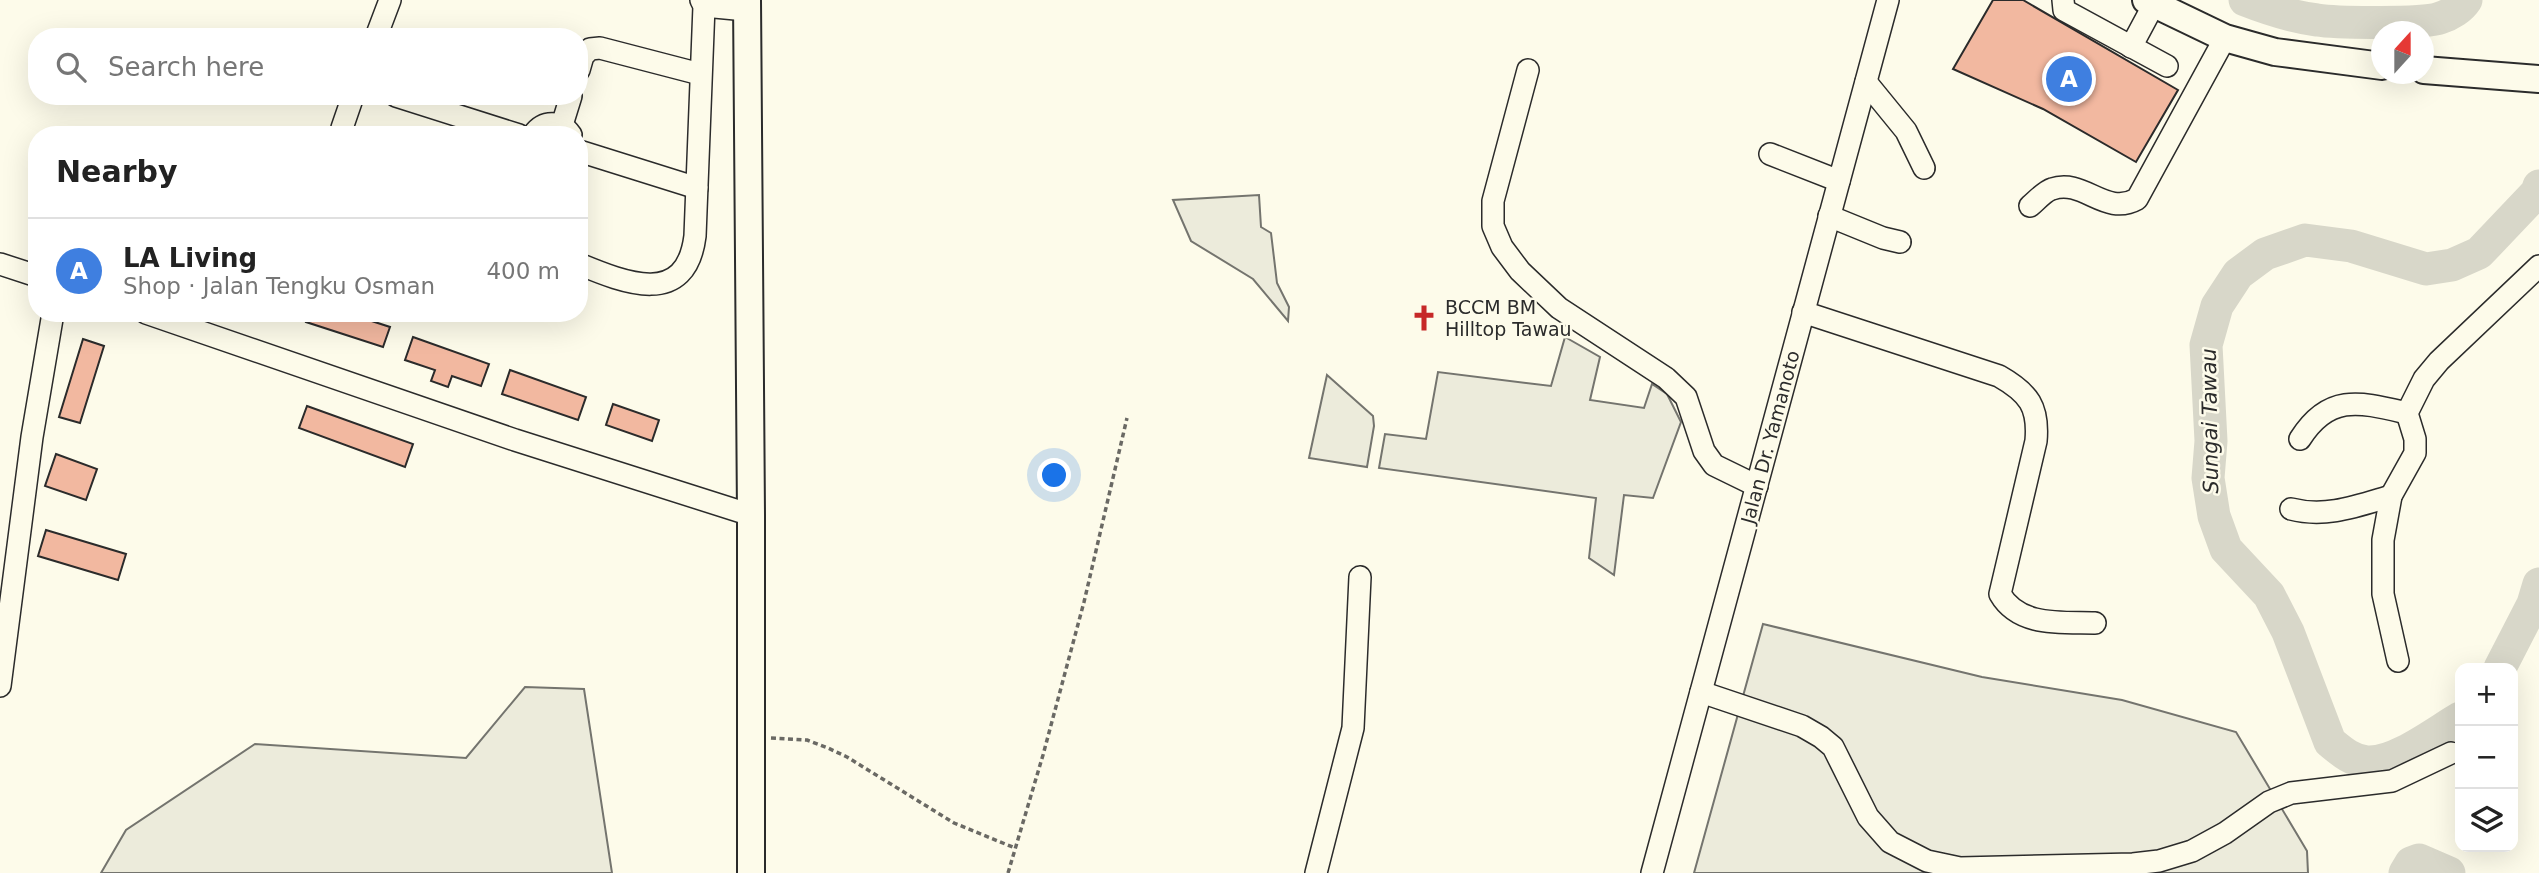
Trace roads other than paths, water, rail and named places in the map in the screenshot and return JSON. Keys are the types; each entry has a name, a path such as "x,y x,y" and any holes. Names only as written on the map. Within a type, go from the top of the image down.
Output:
{"main road":[{"path":"2150,2 2225,38 2275,52 2371,65"},
{"path":"746,5 751,873"},
{"path":"2434,70 2532,74"}],"street":[{"path":"379,28 390,0"},
{"name":"Jalan Dr. Yamanoto","path":"1653,873 1888,0"},
{"path":"2063,0 2064,10 2167,66"},
{"path":"2131,47 2150,2"},
{"path":"588,268 616,279 640,284 660,283 678,276 688,266 693,253 697,188 702,3 746,5"},
{"path":"2030,206 2051,189 2073,187 2112,204 2126,205 2137,199 2225,38"},
{"path":"588,51 600,48 700,74"},
{"path":"1528,70 1493,201 1493,226 1502,247 1520,271 1559,308 1665,378 1686,397 1704,451 1714,465 1757,486"},
{"path":"1866,82 1906,131 1924,168"},
{"path":"345,126 350,105"},
{"path":"424,105 491,126"},
{"path":"567,126 570,105"},
{"path":"588,154 697,188"},
{"path":"1770,154 1839,181"},
{"path":"1829,216 1900,242"},
{"path":"0,264 28,273"},
{"path":"2398,661 2383,594 2383,540 2391,496 2415,453 2415,439 2407,413 2424,379 2439,361 2539,266"},
{"path":"1803,312 1999,376 2017,386 2031,402 2038,421 2036,441 2000,594 2006,605 2020,615 2038,621 2095,623"},
{"path":"0,686 32,437 51,322"},
{"path":"172,322 502,436 751,515"},
{"path":"2300,439 2322,412 2338,405 2372,405 2407,413"},
{"path":"2291,509 2337,512 2391,496"},
{"path":"1316,873 1353,728 1360,577"},
{"path":"1701,692 1802,726 1821,737 1833,747 1868,817 1890,842 1927,861 1960,868 2159,861 2192,851 2225,833 2269,802 2291,793 2392,781 2451,753"}],"waterway":[{"name":"Sungai Tawau","path":"2245,0 2308,19 2342,22 2431,20 2448,15 2466,0"},
{"name":"Sungai Tawau","path":"2455,721 2402,753 2378,761 2356,760 2330,742 2288,632 2269,595 2226,549 2214,516 2208,478 2211,441 2206,345 2217,306 2238,274 2265,254 2305,240 2351,246 2426,269 2452,265 2479,253 2537,192 2539,186"},
{"name":"Sungai Tawau","path":"2503,663 2533,604 2539,584"},
{"name":"Sungai Tawau","path":"2405,873 2411,863 2419,860 2449,873"}],"place":[{"name":"LA Living","path":"2069,79"},
{"name":"BCCM BM Hilltop Tawau","path":"1424,318"}]}
